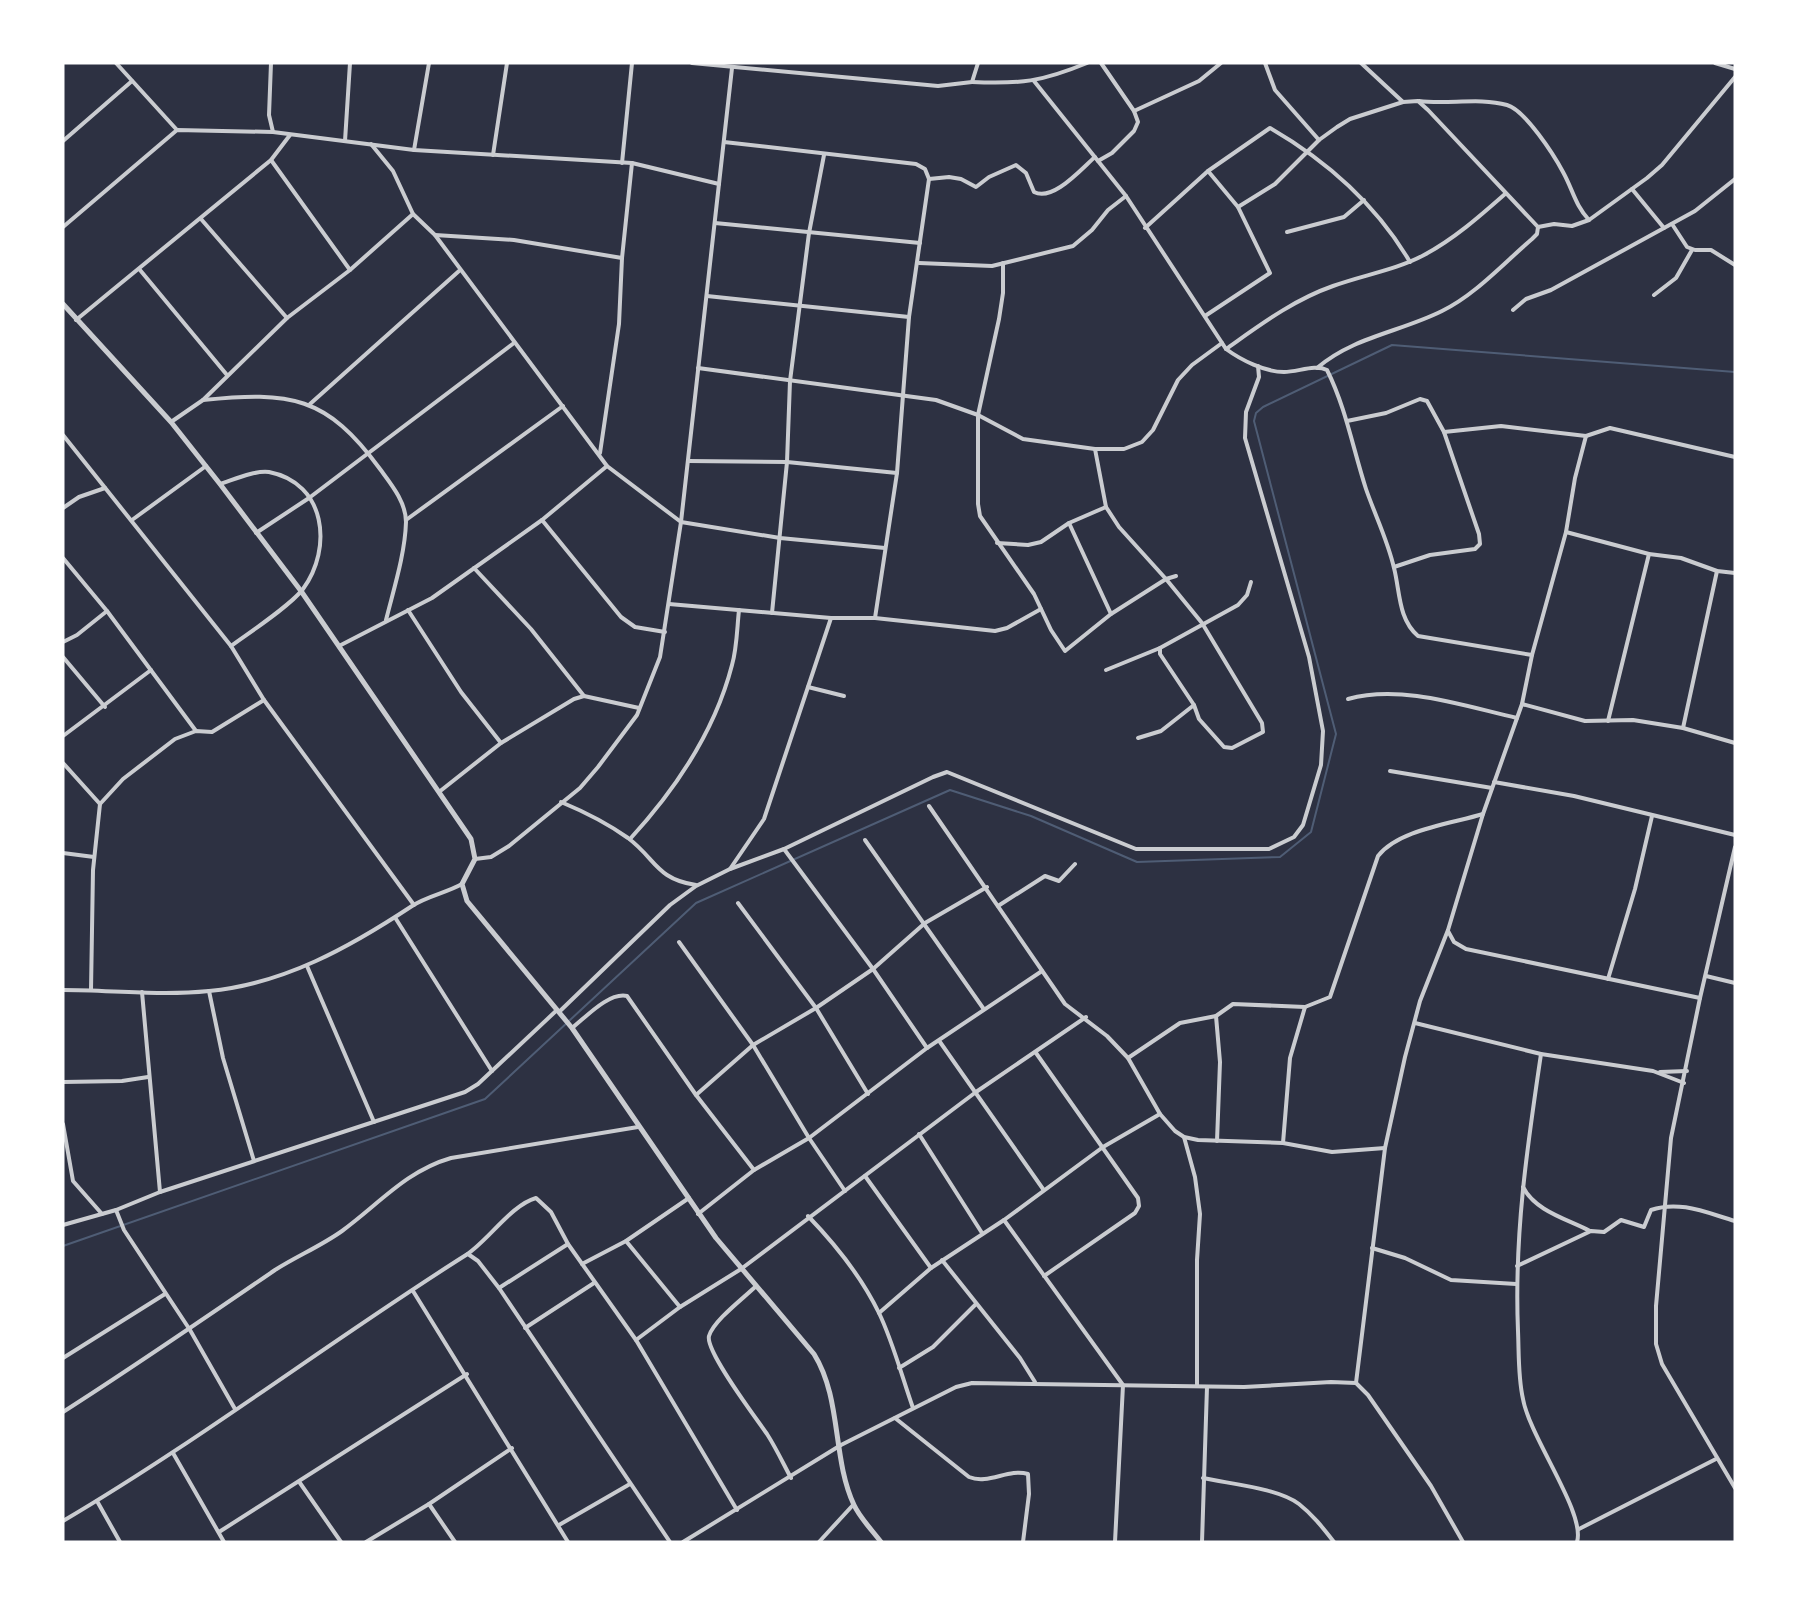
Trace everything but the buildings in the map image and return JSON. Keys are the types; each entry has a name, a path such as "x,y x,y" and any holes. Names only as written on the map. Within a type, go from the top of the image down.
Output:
{"street":[{"path":"116,63 177,130"},
{"path":"271,63 269,115 273,132"},
{"path":"345,141 350,63"},
{"path":"414,150 429,63"},
{"path":"493,155 507,63"},
{"path":"622,163 632,63"},
{"path":"692,63 732,69 795,71 845,79 938,86 972,82 1017,84 1034,81 1087,63"},
{"path":"972,82 978,63"},
{"path":"929,179 949,177 961,179 976,187 989,177 1016,165 1026,173 1034,192 1045,195 1054,191 1096,159 1112,153 1134,131 1138,122 1134,111 1101,63"},
{"path":"1134,111 1199,81 1221,63"},
{"path":"1265,63 1275,90 1319,140"},
{"path":"1361,63 1403,102"},
{"path":"1715,63 1735,69"},
{"path":"475,859 491,856 509,846 580,788 619,743 639,708 660,657 681,522 732,69"},
{"path":"1538,227 1554,224 1572,226 1589,220 1632,189 1662,165 1735,77"},
{"path":"63,141 132,81"},
{"path":"1034,81 1126,196 1226,349 1258,366 1282,372 1317,368 1327,370 1347,421 1366,488 1394,567 1404,618 1410,629 1418,636 1532,655"},
{"path":"1418,101 1538,227"},
{"path":"1238,207 1275,184 1319,140 1350,119 1403,102 1483,103 1513,107 1523,114 1562,170 1577,207 1589,220"},
{"path":"1145,228 1208,171 1270,128 1331,170 1364,200 1390,230 1410,262"},
{"path":"63,227 177,130 273,132 414,150 632,163 719,184"},
{"path":"76,320 140,270 271,160 291,135"},
{"path":"724,142 916,164 925,169 929,179 909,317 901,394 897,473 875,618"},
{"path":"371,144 393,171 413,214 435,235 459,271 608,466 681,522 780,538 885,548"},
{"path":"771,613 787,462 790,381 809,233 824,155"},
{"path":"271,160 350,270"},
{"path":"599,454 619,324 622,258 632,163"},
{"path":"1205,316 1270,273 1238,207 1208,171"},
{"path":"1513,310 1526,299 1551,290 1695,211 1735,179"},
{"path":"1632,189 1664,228"},
{"path":"1226,349 1292,303 1332,286 1410,262 1471,224 1505,194"},
{"path":"918,263 987,267 1073,246 1092,230 1098,219 1126,196"},
{"path":"1287,231 1344,217 1364,200"},
{"path":"171,422 203,400 286,318 350,270 413,214"},
{"path":"201,219 286,318"},
{"path":"715,224 920,243"},
{"path":"1672,224 1682,241 1692,250 1711,250 1735,265"},
{"path":"1317,368 1329,358 1372,336 1430,317 1456,304 1532,239 1537,234 1538,227"},
{"path":"435,235 514,240 622,258"},
{"path":"1654,295 1676,278 1692,250"},
{"path":"1003,263 1002,301 978,415 980,516 996,543 1034,594 1065,651 1111,614 1166,579 1176,576"},
{"path":"140,270 227,375"},
{"path":"310,404 459,271"},
{"path":"707,296 909,317"},
{"path":"63,304 171,422 301,591 471,839 475,859 462,884 414,905 396,919 307,966 284,975 209,991 63,990"},
{"path":"255,533 309,498 514,343"},
{"path":"698,368 936,400 978,415 1023,439 1095,449 1124,449 1142,442 1153,430 1178,380 1192,365 1222,343"},
{"path":"63,1225 116,1210 160,1192 465,1092 478,1084 559,1013 670,905 696,886 730,869 784,849 947,772 1136,849 1269,849 1294,837 1303,825 1321,765 1323,731 1310,657 1245,438 1246,412 1259,377 1258,366"},
{"path":"203,400 254,395 310,404 344,425 368,453 402,502 406,520 397,580 386,620"},
{"path":"1347,421 1386,413 1420,399 1431,405 1444,432 1479,534 1480,544 1475,549 1430,555 1394,567"},
{"path":"406,520 563,406"},
{"path":"1444,432 1501,426 1586,436 1610,428 1735,457"},
{"path":"63,435 231,646 264,700 414,905"},
{"path":"1356,1383 1385,1148 1420,1001 1448,930 1483,814 1522,704 1532,655 1566,532 1586,436"},
{"path":"1095,449 1106,507 1119,527 1166,579 1202,624 1262,723 1263,732 1232,748 1224,747 1199,719 1194,705 1160,654 1160,648"},
{"path":"688,460 787,462 897,473"},
{"path":"132,520 206,466"},
{"path":"339,646 432,598 542,520 608,466"},
{"path":"220,484 266,472 287,478 309,498 316,508 321,528 313,572 301,591 231,646"},
{"path":"63,508 79,497 106,488"},
{"path":"996,543 1035,544 1069,523 1106,507"},
{"path":"542,520 621,617 635,627 665,632"},
{"path":"1069,523 1111,614"},
{"path":"1566,532 1649,554 1681,558 1717,571 1735,573"},
{"path":"1608,721 1649,554"},
{"path":"63,558 107,611 196,731"},
{"path":"474,567 531,629 584,696"},
{"path":"1683,728 1717,571"},
{"path":"1106,670 1160,648 1245,600 1251,582"},
{"path":"669,604 831,618 875,618 995,631 1007,628 1041,609"},
{"path":"408,610 461,692 501,743"},
{"path":"630,839 678,781 707,729 733,664 739,610"},
{"path":"64,639 77,635 107,611"},
{"path":"730,869 764,819 831,618"},
{"path":"63,657 105,707"},
{"path":"63,736 105,707 151,670"},
{"path":"807,686 844,696"},
{"path":"1348,699 1360,695 1395,694 1517,718"},
{"path":"439,792 501,743 554,709 584,696 639,708"},
{"path":"92,990 94,857 100,804 123,779 175,739 196,731 212,732 264,700"},
{"path":"1522,704 1586,721 1633,720 1683,728 1735,743"},
{"path":"1138,738 1161,731 1194,705"},
{"path":"63,763 100,804"},
{"path":"1390,771 1492,788"},
{"path":"1494,782 1574,796 1735,835"},
{"path":"561,802 593,815 630,839 665,876 696,886"},
{"path":"928,806 987,887 1065,1004 1086,1017 1128,1058 1160,1114 1174,1131 1184,1137 1217,1141 1283,1143 1332,1152 1385,1148"},
{"path":"1128,1058 1180,1023 1216,1016 1233,1004 1305,1007 1330,997 1335,987 1343,952 1378,856 1388,844 1415,832 1483,814"},
{"path":"1608,979 1635,889 1652,816"},
{"path":"866,840 983,1008"},
{"path":"1735,847 1671,1138 1656,1306 1656,1344 1662,1364 1735,1488"},
{"path":"784,849 792,863 873,969 927,1048"},
{"path":"63,853 94,857"},
{"path":"998,906 1045,876 1059,881 1075,864"},
{"path":"462,884 466,901 570,1026 698,1214 741,1269 814,1354 824,1370 841,1445 843,1469 854,1504 881,1542"},
{"path":"696,1095 753,1045 816,1008 873,969 925,923 987,887"},
{"path":"738,903 816,1008 868,1094"},
{"path":"396,919 492,1071"},
{"path":"1448,930 1454,942 1466,949 1700,998"},
{"path":"679,942 753,1045 808,1138 845,1191"},
{"path":"307,966 375,1122"},
{"path":"698,1214 754,1170 808,1138 983,1008 1042,971"},
{"path":"1706,976 1735,983"},
{"path":"209,991 223,1058 254,1161"},
{"path":"142,992 160,1192"},
{"path":"570,1026 611,999 620,995 627,996 696,1095 754,1170"},
{"path":"1283,1143 1290,1058 1305,1007"},
{"path":"1216,1016 1221,1062 1217,1141"},
{"path":"636,1340 680,1307 741,1269 808,1216 845,1191 976,1092 1086,1017"},
{"path":"1415,1023 1541,1054 1674,1074 1687,1071"},
{"path":"940,1042 1043,1189"},
{"path":"1036,1053 1138,1198 1139,1206 1135,1213 1044,1276"},
{"path":"1541,1054 1522,1184 1516,1284 1520,1373 1527,1418 1573,1508 1579,1529 1577,1542"},
{"path":"1653,1071 1684,1083"},
{"path":"63,1082 122,1081 148,1077"},
{"path":"879,1313 942,1260 1004,1220 1043,1189 1103,1147 1160,1114"},
{"path":"63,1124 73,1181 102,1214"},
{"path":"63,1412 190,1330 277,1269 341,1231 408,1176 428,1165 451,1158 638,1127"},
{"path":"919,1134 982,1233"},
{"path":"1184,1137 1195,1177 1200,1214 1197,1260 1197,1386"},
{"path":"865,1176 931,1268"},
{"path":"1522,1184 1528,1197 1539,1206 1591,1231 1604,1232 1621,1220 1644,1227 1651,1210 1665,1206 1685,1206 1735,1221"},
{"path":"63,1521 173,1453 235,1409 468,1254 521,1207 536,1198 543,1202 551,1212 568,1244 636,1340 737,1510"},
{"path":"582,1264 626,1241 689,1198"},
{"path":"116,1210 124,1230 190,1330 235,1409"},
{"path":"808,1216 830,1239 854,1270 879,1313 914,1408"},
{"path":"1004,1220 1123,1385 1115,1542"},
{"path":"1517,1266 1591,1231"},
{"path":"626,1241 680,1307"},
{"path":"499,1288 568,1244"},
{"path":"1372,1248 1405,1258 1428,1271 1451,1280 1516,1284"},
{"path":"468,1254 478,1261 499,1288 670,1542"},
{"path":"942,1260 1020,1358 1035,1383"},
{"path":"525,1328 594,1283"},
{"path":"756,1286 715,1327 709,1337 710,1347 738,1395 767,1434 791,1478"},
{"path":"413,1291 467,1374 568,1542"},
{"path":"63,1358 165,1294"},
{"path":"899,1368 933,1347 976,1304"},
{"path":"219,1532 300,1483 467,1374"},
{"path":"683,1542 791,1478 841,1445 956,1387 972,1383 1244,1387 1331,1382 1356,1383 1383,1414 1463,1542"},
{"path":"1202,1542 1207,1387"},
{"path":"895,1418 969,1477 980,1481 1014,1473 1028,1474 1029,1494 1023,1542"},
{"path":"366,1542 429,1504 512,1448"},
{"path":"173,1453 224,1542"},
{"path":"1579,1529 1716,1459"},
{"path":"1203,1478 1258,1490 1297,1502 1315,1518 1334,1542"},
{"path":"300,1483 341,1542"},
{"path":"559,1525 630,1484"},
{"path":"97,1501 120,1542"},
{"path":"429,1504 455,1542"},
{"path":"819,1542 854,1504"}],"waterway":[{"path":"63,1246 485,1099 696,903 950,790 1031,816 1137,862 1280,857 1311,832 1336,734 1254,421 1256,413 1263,407 1392,345 1735,372"}]}
